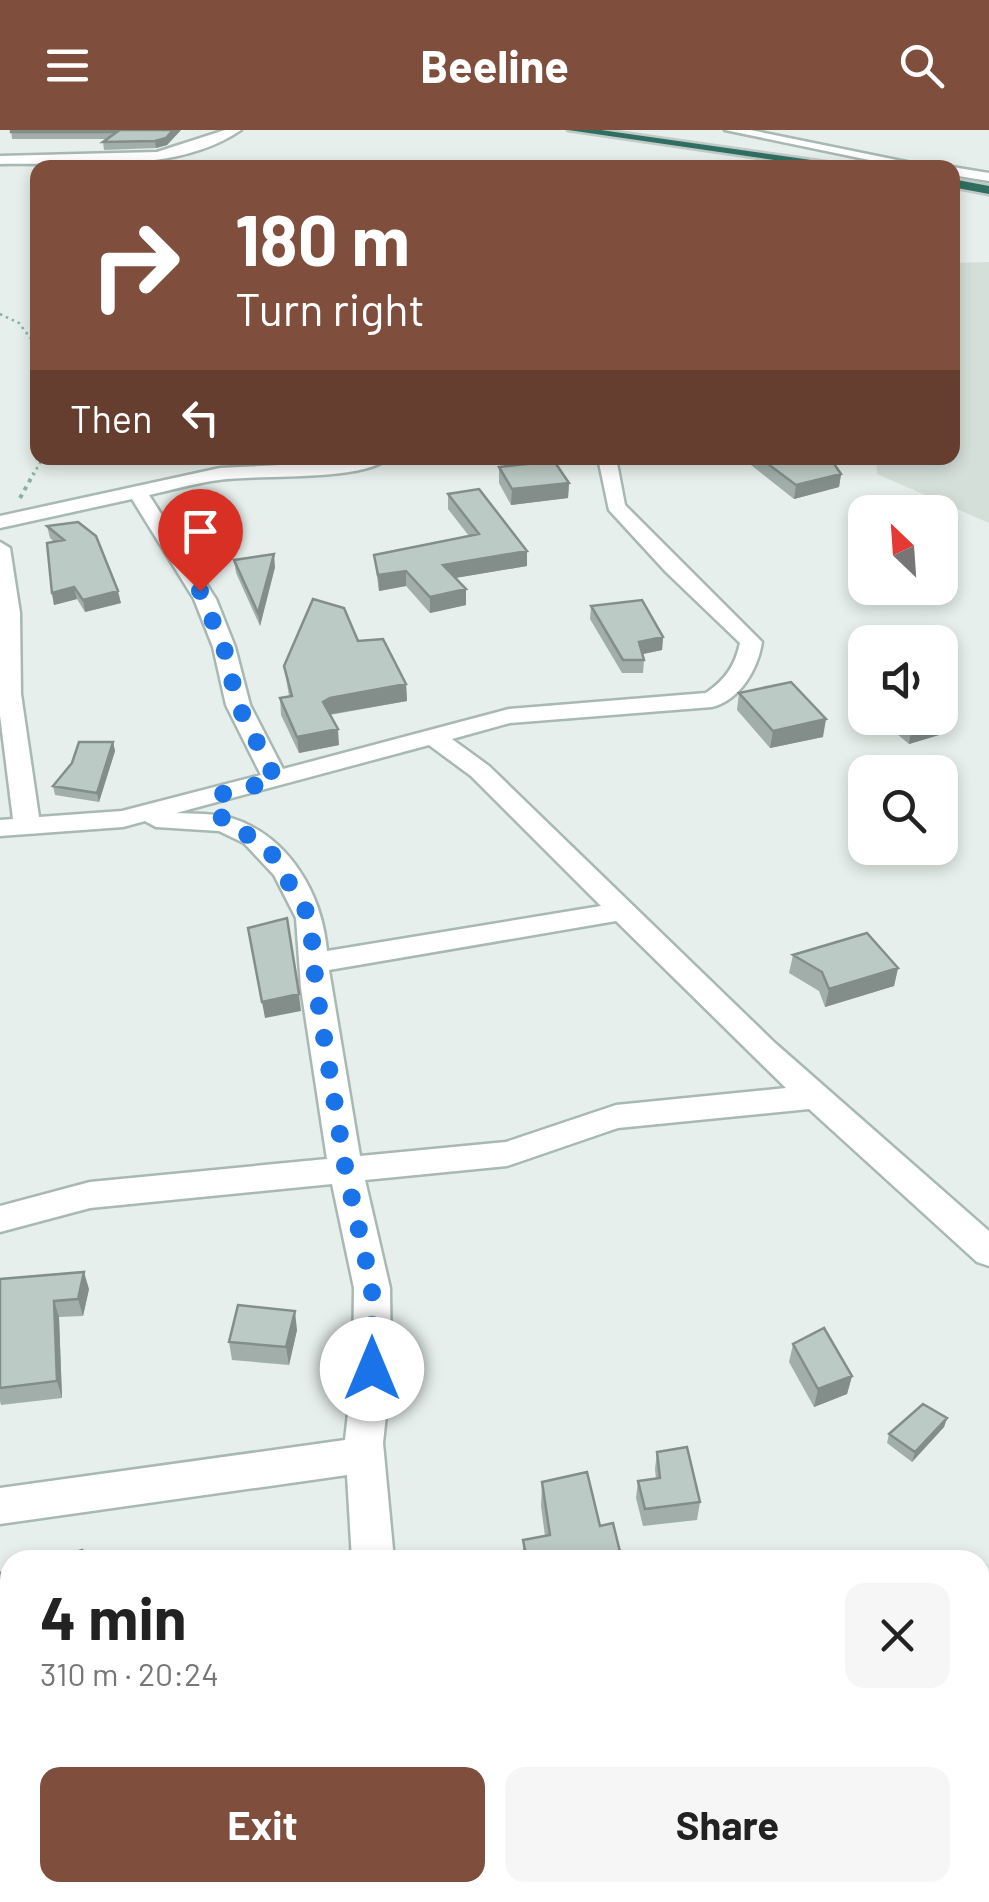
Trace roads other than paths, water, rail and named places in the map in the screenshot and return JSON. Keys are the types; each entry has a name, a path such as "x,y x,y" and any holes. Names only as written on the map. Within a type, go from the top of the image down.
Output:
{"highway":[{"path":"574,130 801,160"},
{"path":"960,185 989,190"}],"street":[{"path":"0,160 156,156 185,150 234,130"},
{"path":"731,130 888,160"},
{"path":"960,172 989,177"},
{"path":"5,521 220,474 339,465"},
{"path":"0,828 219,810 276,780 510,716 701,703 722,693 749,662 751,642 673,568 616,506 608,465"},
{"path":"136,490 205,599 224,648 238,705 276,780"},
{"path":"0,548 9,613 8,694 27,825"},
{"path":"432,736 480,770 814,1097 989,1252"},
{"path":"219,810 270,851 287,873 310,918 313,963 346,1172 372,1288 372,1369 364,1456 373,1550"},
{"path":"313,963 623,910"},
{"path":"0,1219 90,1196 507,1154 616,1118 814,1097"},
{"path":"0,1506 364,1456"}]}
